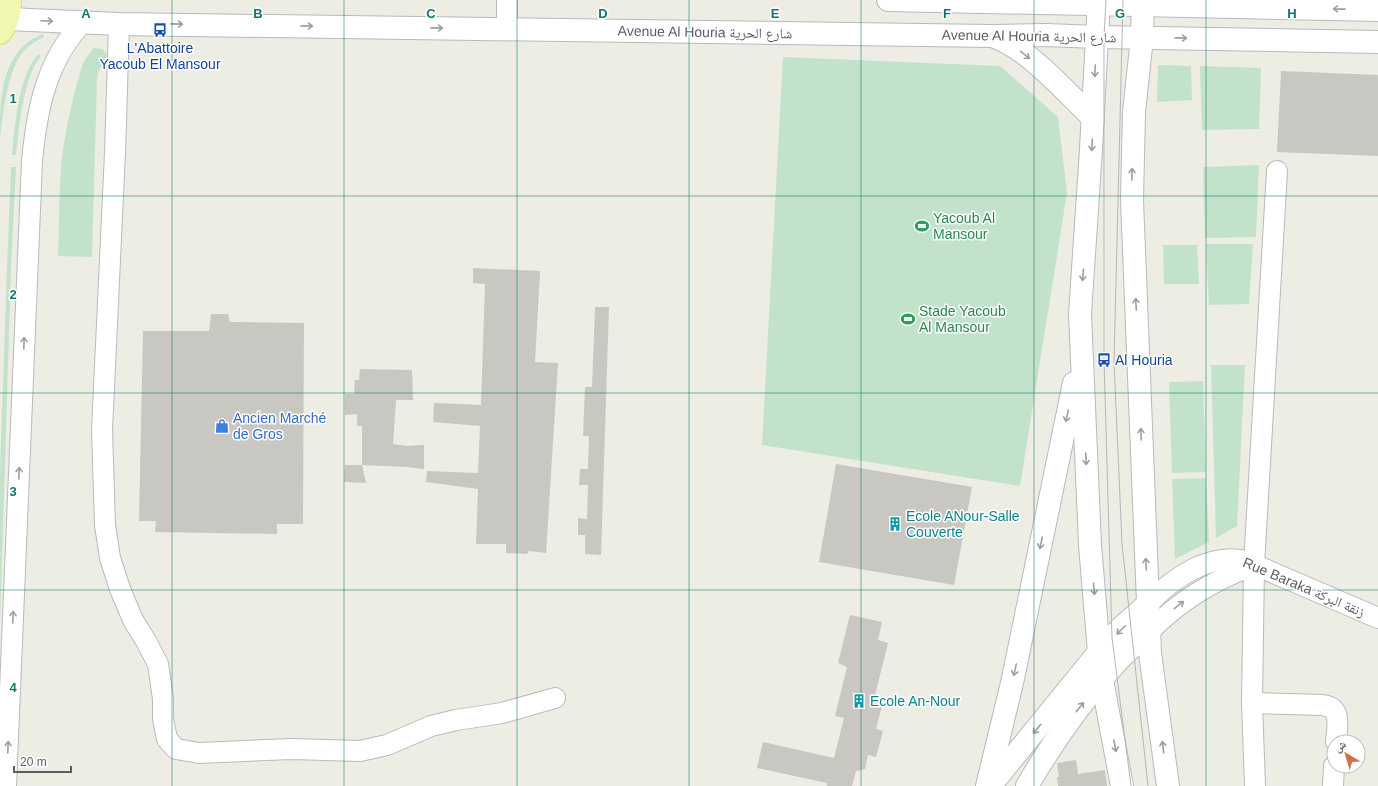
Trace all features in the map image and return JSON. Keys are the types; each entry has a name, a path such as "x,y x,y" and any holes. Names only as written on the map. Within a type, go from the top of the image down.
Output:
{"main road":[{"path":"888,0 1254,4 1378,10"},
{"path":"1099,2 1086,237 1080,314 1081,350 1090,545 1099,652 1102,680 1122,786"},
{"path":"1143,3 1142,38 1134,112 1132,200 1150,653 1168,786"},
{"name":"Avenue Al Houria شارع الحرية","path":"6,17 119,24 507,28 992,36 1046,35 1378,42"},
{"path":"992,36 1004,40 1032,60 1088,113 1093,120"},
{"path":"987,786 1012,683 1081,350"},
{"path":"990,786 1099,652 1121,628 1149,603"},
{"path":"1027,786 1054,742 1077,711 1115,664 1150,631"}],"street":[{"path":"507,0 507,28"},
{"path":"6,786 31,177 34,138 38,116 50,71 66,43 84,22"},
{"path":"119,24 115,153 102,430 105,526 110,558 120,589 133,620 158,664 163,699 163,720 167,739 176,749 199,754 291,749 360,751 387,746 431,726 456,720 502,713 555,698"},
{"path":"1255,786 1252,703 1254,565 1277,172"},
{"name":"Rue Baraka زنقة البركة","path":"1149,603 1166,586 1186,574 1207,564 1229,559 1238,559 1378,618"},
{"path":"1150,631 1162,618 1190,596 1221,578 1254,565"},
{"path":"1252,703 1322,705 1330,707 1334,710 1338,719 1337,734"},
{"path":"1333,786 1334,774"}],"green space":[{"path":"43,34 44,37 28,47 18,59 7,93 0,139 2,93 10,64 18,52 29,42"},
{"path":"94,48 102,49 108,55 99,70 97,79 92,257 58,256 62,157 71,106 81,69 84,61"},
{"path":"39,54 41,56 35,65 26,89 20,117 16,155 12,155 16,116 22,87 26,74"},
{"name":"Stade Yacoub Al Mansour","path":"783,57 1000,66 1058,117 1067,193 1020,486 762,445"},
{"path":"1158,65 1191,66 1192,100 1157,102"},
{"path":"1200,66 1261,68 1259,129 1202,130"},
{"path":"1259,165 1256,237 1205,238 1203,167"},
{"path":"11,167 16,167 11,268 0,624 0,473"},
{"path":"1206,244 1253,244 1249,304 1209,305"},
{"path":"1163,245 1197,245 1199,284 1164,284"},
{"path":"1211,365 1245,365 1237,526 1216,538"},
{"path":"1203,381 1206,472 1172,473 1169,382"},
{"path":"1206,478 1209,542 1175,559 1172,479"}],"building":[{"path":"1281,71 1378,75 1378,156 1277,152"},
{"path":"473,268 540,271 535,362 558,363 546,553 529,551 527,554 506,553 506,544 476,544 478,489 426,482 427,471 478,473 480,426 433,422 434,403 481,405 485,284 473,283"},
{"path":"595,307 609,307 601,555 585,554 585,535 578,535 578,518 587,519 588,485 579,485 580,469 588,469 589,436 583,436 585,387 592,387"},
{"name":"Ancien Marché de Gros","path":"211,314 228,314 230,322 304,323 303,524 277,524 277,534 155,532 156,521 139,521 143,331 209,331"},
{"path":"360,369 412,370 413,400 396,400 393,444 407,446 424,445 424,469 362,465 362,426 357,426 357,414 345,415 345,394 354,394 355,380 359,380"},
{"name":"Ecole ANour-Salle Couverte","path":"836,464 972,487 954,585 819,562"},
{"path":"345,465 362,465 366,483 344,482"},
{"name":"Ecole An-Nour","path":"850,615 882,622 878,640 888,643 874,699 883,702 876,729 883,731 876,757 868,755 865,769 856,771 852,786 827,786 827,783 757,768 763,742 834,758 844,718 835,716 847,667 838,663"},
{"path":"1076,760 1078,774 1105,770 1107,786 1058,786 1057,777 1059,777 1057,763"}],"tram line":[{"path":"1106,0 1104,37 1104,360 1112,638 1131,786"},
{"path":"1123,0 1114,362 1122,544 1148,786"}],"place":[{"name":"L'Abattoire Yacoub El Mansour","path":"160,30"},
{"name":"Yacoub Al Mansour","path":"922,226"},
{"name":"Stade Yacoub Al Mansour","path":"908,319"},
{"name":"Al Houria","path":"1104,360"},
{"name":"Ancien Marché de Gros","path":"222,426"},
{"name":"Ecole ANour-Salle Couverte","path":"895,524"},
{"name":"Ecole An-Nour","path":"859,701"}]}
